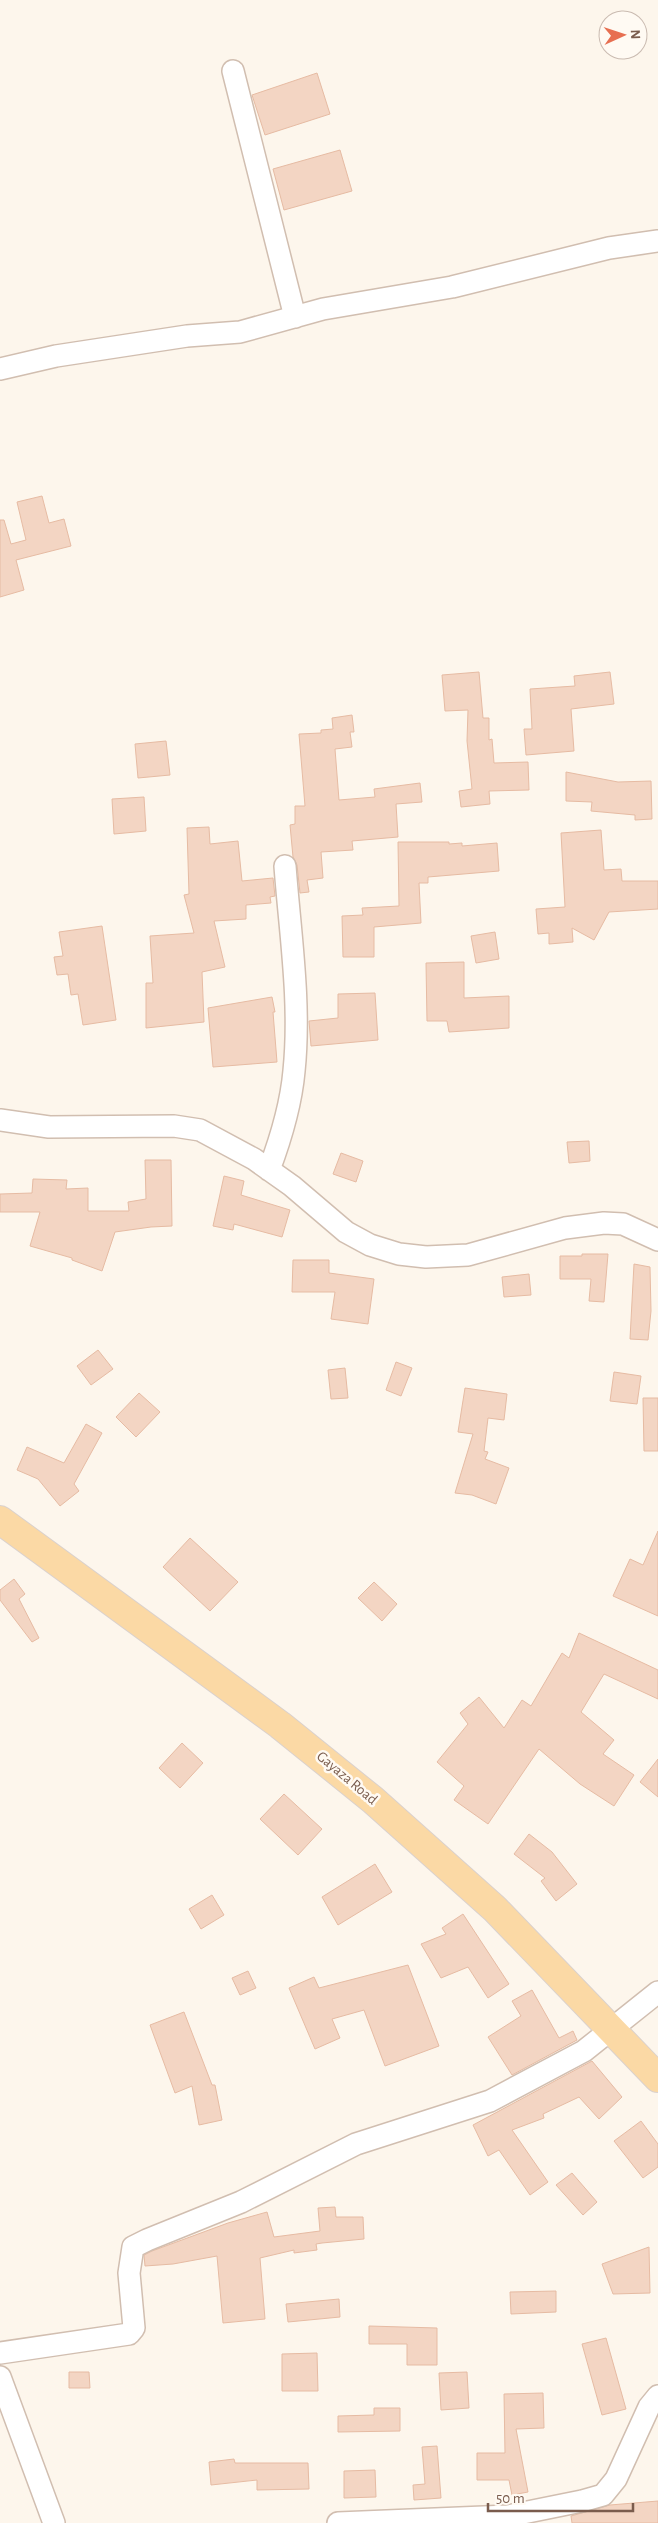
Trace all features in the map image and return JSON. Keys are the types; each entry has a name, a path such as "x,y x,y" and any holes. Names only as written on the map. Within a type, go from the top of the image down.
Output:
{"main road":[{"name":"Gayaza Road","path":"0,1520 280,1725 336,1769 434,1852 494,1909 658,2078"}],"street":[{"path":"233,71 295,317"},
{"path":"0,369 56,356 187,336 240,332 323,309 452,287 609,248 658,242"},
{"path":"269,1170 282,1135 296,1042 285,866"},
{"path":"0,1120 49,1127 174,1126 200,1130 254,1159 346,1232 370,1245 399,1254 426,1257 468,1255 556,1230 604,1223 623,1224 658,1240"},
{"path":"0,2353 129,2334 134,2328 129,2274 133,2247 241,2202 356,2144 490,2101 584,2051 658,1992"},
{"path":"0,2377 54,2523"},
{"path":"338,2523 510,2519 603,2495 616,2479 649,2407 658,2396"}],"building":[{"path":"317,73 330,114 265,135 252,95"},
{"path":"340,150 352,191 284,210 273,169"},
{"path":"42,496 49,523 64,519 71,546 16,560 24,590 0,597 0,520 4,520 11,544 26,540 17,502"},
{"path":"479,672 483,718 489,718 489,740 492,739 494,763 528,762 529,790 489,791 490,804 461,807 459,791 472,789 467,741 468,710 445,711 442,675"},
{"path":"610,672 614,704 571,709 574,751 526,755 524,729 532,729 530,689 575,686 574,676"},
{"path":"352,715 354,732 350,732 352,747 335,749 339,800 375,797 374,789 420,783 422,802 396,804 398,837 352,841 353,850 321,852 323,878 307,880 309,892 300,893 297,865 293,857 290,825 295,824 295,806 305,806 299,734 321,733 321,730 333,729 332,718"},
{"path":"166,741 170,775 138,778 135,744"},
{"path":"566,772 618,782 651,781 652,819 635,820 635,815 591,811 592,802 566,801"},
{"path":"144,797 146,831 114,834 112,799"},
{"path":"209,827 210,844 238,841 242,881 273,878 275,896 270,897 271,903 246,905 246,919 214,921 225,967 202,972 204,1022 146,1028 146,983 153,983 150,936 194,933 184,895 189,894 187,828"},
{"path":"601,830 604,870 621,869 622,881 658,881 658,909 609,912 594,940 572,928 573,942 549,944 549,933 538,934 536,909 565,907 561,833"},
{"path":"398,842 449,842 449,844 462,843 462,846 497,843 499,871 428,877 428,883 419,883 421,923 374,927 374,957 343,957 342,916 363,915 362,908 399,906"},
{"path":"102,926 116,1020 83,1025 78,994 71,995 68,974 57,975 54,957 63,956 59,932"},
{"path":"495,932 499,959 476,963 471,936"},
{"path":"464,962 464,998 509,996 509,1028 449,1032 447,1021 427,1021 426,963"},
{"path":"375,993 378,1040 311,1046 309,1021 338,1018 338,994"},
{"path":"272,997 275,1012 273,1012 277,1062 213,1067 208,1008"},
{"path":"589,1141 590,1161 569,1163 567,1142"},
{"path":"341,1153 363,1161 356,1182 333,1174"},
{"path":"145,1160 171,1160 172,1226 115,1232 102,1271 72,1260 72,1258 30,1246 40,1212 0,1212 0,1194 32,1193 33,1179 67,1180 66,1189 88,1188 88,1211 129,1211 128,1202 146,1199"},
{"path":"224,1176 244,1181 241,1195 290,1210 282,1237 234,1224 233,1230 213,1226"},
{"path":"582,1254 608,1254 604,1302 589,1301 591,1279 560,1279 560,1256 582,1256"},
{"path":"293,1260 329,1260 329,1273 374,1279 368,1324 331,1319 335,1292 292,1292"},
{"path":"634,1264 650,1267 651,1311 648,1340 630,1339"},
{"path":"529,1274 531,1295 504,1297 502,1277"},
{"path":"98,1350 113,1369 91,1385 77,1366"},
{"path":"396,1362 412,1368 401,1396 386,1390"},
{"path":"345,1368 348,1398 331,1399 328,1370"},
{"path":"614,1372 641,1376 637,1404 610,1401"},
{"path":"465,1388 507,1394 504,1420 488,1418 484,1451 488,1452 485,1459 509,1468 496,1504 472,1495 455,1493 473,1434 458,1432"},
{"path":"139,1393 160,1412 136,1437 116,1417"},
{"path":"643,1398 658,1398 658,1451 644,1451"},
{"path":"86,1424 102,1433 74,1484 79,1491 60,1506 38,1479 17,1470 27,1447 64,1463"},
{"path":"658,1531 658,1616 613,1596 630,1559 643,1565"},
{"path":"190,1538 238,1582 210,1611 163,1567"},
{"path":"14,1579 25,1594 19,1599 39,1638 32,1642 0,1600 0,1590"},
{"path":"374,1582 397,1604 382,1621 358,1598"},
{"path":"579,1633 658,1670 658,1699 604,1674 581,1712 614,1740 603,1754 634,1775 614,1806 580,1784 539,1749 488,1824 454,1800 464,1786 437,1762 468,1724 460,1713 479,1697 504,1728 522,1700 531,1706 562,1653 569,1658"},
{"path":"182,1743 203,1763 180,1788 159,1768"},
{"path":"658,1759 658,1797 640,1782"},
{"path":"284,1794 322,1829 298,1855 260,1819"},
{"path":"529,1834 552,1852 577,1884 556,1901 541,1881 545,1878 514,1854"},
{"path":"375,1864 392,1892 338,1925 322,1897"},
{"path":"212,1895 224,1915 201,1929 189,1909"},
{"path":"463,1914 509,1984 488,1998 468,1967 441,1978 421,1944 446,1934 442,1928"},
{"path":"408,1965 439,2046 385,2066 364,2010 332,2019 340,2038 315,2049 289,1988 314,1977 319,1988"},
{"path":"248,1971 256,1988 240,1995 232,1978"},
{"path":"532,1990 559,2038 573,2031 577,2040 512,2075 488,2037 521,2016 512,2001"},
{"path":"184,2012 212,2085 215,2085 222,2120 199,2125 192,2086 175,2093 150,2025"},
{"path":"592,2061 622,2097 599,2119 579,2097 543,2114 544,2118 512,2130 548,2182 530,2195 499,2150 488,2156 473,2125"},
{"path":"641,2121 658,2144 658,2167 643,2178 614,2141"},
{"path":"572,2173 597,2202 583,2215 556,2185"},
{"path":"335,2207 336,2217 363,2217 364,2239 316,2244 317,2250 294,2253 294,2250 260,2258 265,2319 223,2323 217,2256 173,2264 145,2266 144,2255 152,2251 228,2223 267,2212 274,2237 320,2231 318,2208"},
{"path":"649,2247 650,2293 613,2294 602,2264"},
{"path":"556,2291 556,2312 511,2314 510,2292"},
{"path":"339,2299 340,2317 288,2322 286,2304"},
{"path":"369,2326 437,2328 437,2365 407,2365 407,2344 369,2344"},
{"path":"606,2338 626,2409 602,2415 582,2344"},
{"path":"317,2353 318,2391 282,2391 282,2354"},
{"path":"69,2372 89,2372 90,2388 69,2388"},
{"path":"467,2372 469,2408 441,2410 439,2373"},
{"path":"543,2393 544,2428 516,2429 528,2492 512,2495 509,2480 477,2480 477,2453 505,2453 504,2394"},
{"path":"374,2408 400,2408 400,2431 338,2432 338,2416 374,2415"},
{"path":"437,2446 441,2498 414,2500 413,2485 425,2484 422,2447"},
{"path":"234,2459 235,2463 308,2463 309,2489 257,2490 257,2480 211,2485 209,2462"},
{"path":"375,2470 376,2497 344,2498 344,2471"},
{"path":"658,2501 658,2523 572,2523 571,2516 610,2505"}]}
